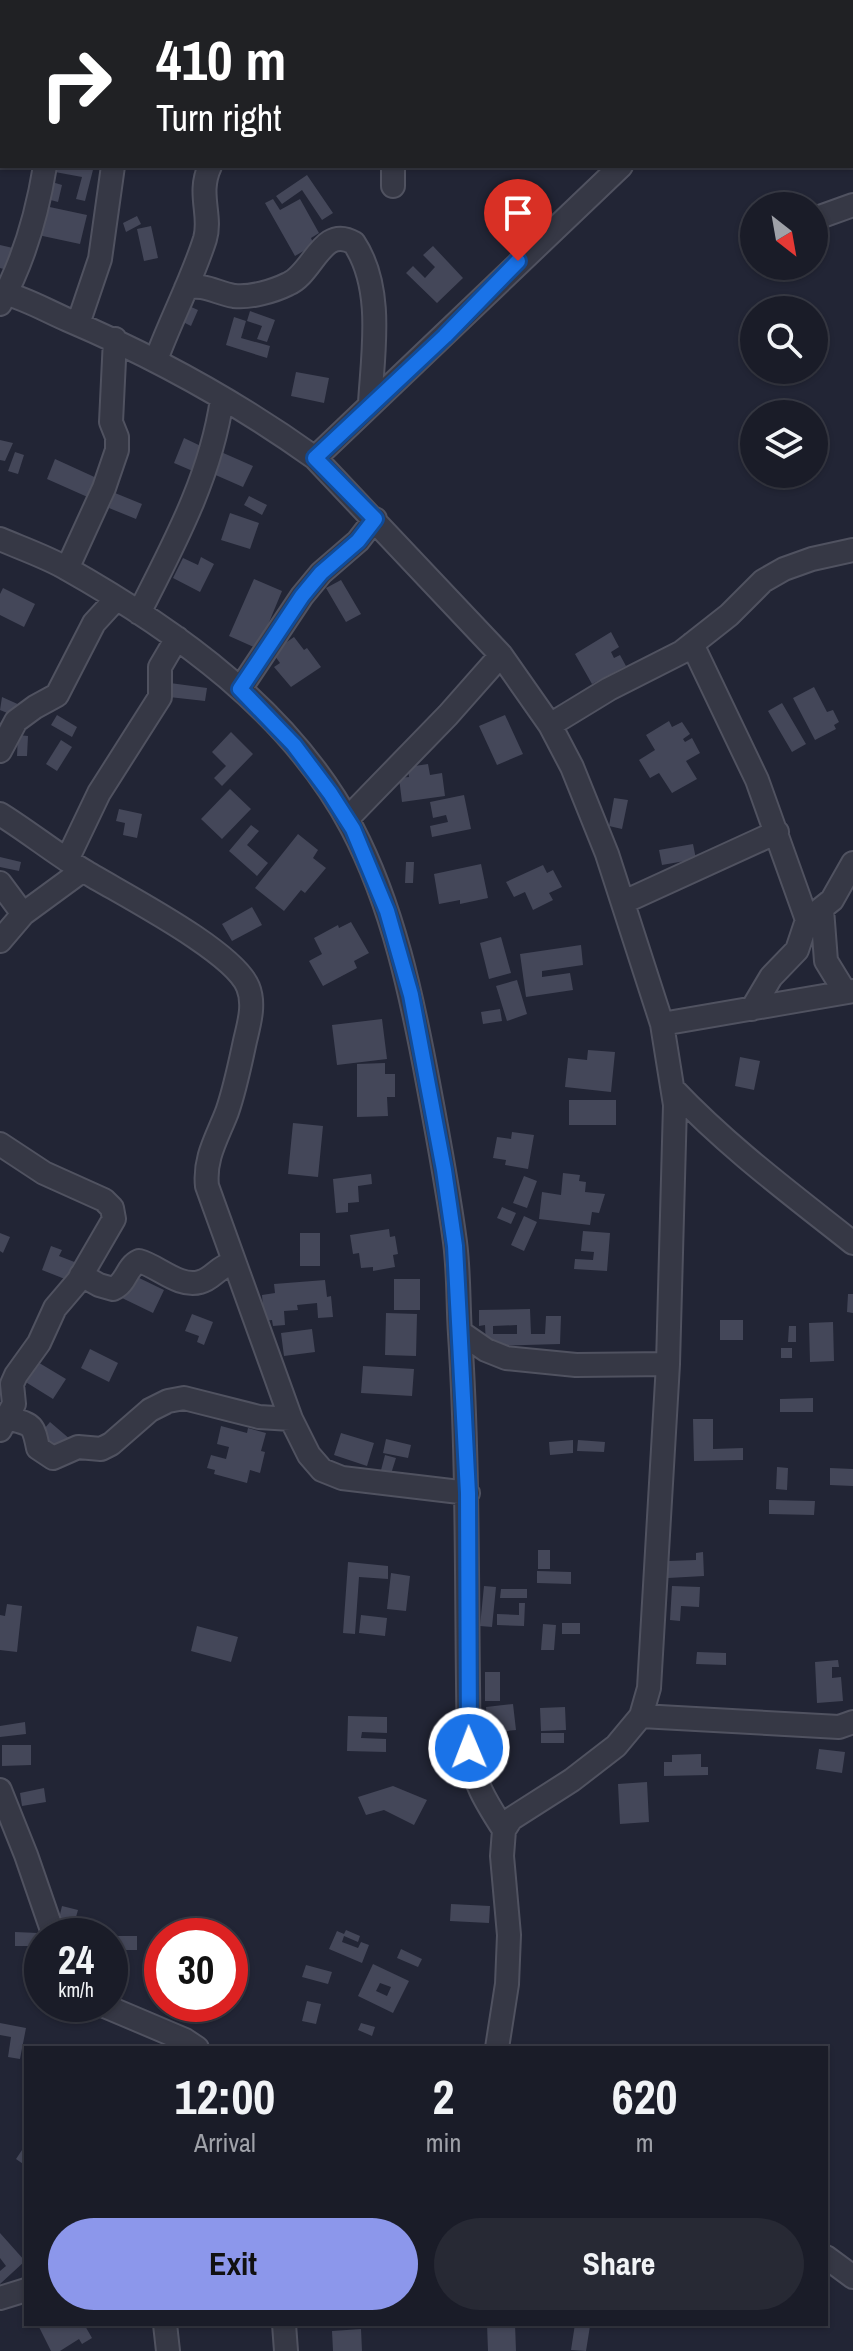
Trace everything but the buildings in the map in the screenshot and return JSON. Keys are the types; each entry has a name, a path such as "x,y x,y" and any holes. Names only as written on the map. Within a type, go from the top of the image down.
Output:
{"street":[{"path":"45,168 29,237 2,297 115,339 156,360 315,458 501,655 550,725 572,767 624,902 662,1024 675,1105 668,1364 649,1688 641,1716 616,1746 572,1780 511,1819 504,1830 502,1856 509,1935 507,1984 497,2046"},
{"path":"78,324 100,259 113,168"},
{"path":"156,360 206,236 203,196 209,168"},
{"path":"315,458 370,403 445,336 479,298 619,168"},
{"path":"828,214 853,205"},
{"path":"186,288 201,286 238,296 270,291 301,277 328,242 338,238 354,243 364,258 369,276 373,313 370,403"},
{"path":"67,569 104,488 117,450 117,437 111,422 115,339"},
{"path":"139,613 166,561 204,473 216,436 222,399"},
{"path":"240,689 302,596 321,573 358,541 375,519"},
{"path":"0,539 67,569 139,613 177,638 240,689 294,745 347,819 387,911 411,995 453,1230 468,1493 469,1748 472,1773 504,1830"},
{"path":"550,725 609,689 669,660 729,615 763,581 812,559 853,550"},
{"path":"0,751 22,716 57,695 94,623 116,599"},
{"path":"0,941 23,914 75,865 99,793 160,697 160,667 177,638"},
{"path":"692,644 757,780 814,914 829,971 849,992"},
{"path":"347,819 448,715 501,655"},
{"path":"0,814 225,959 248,986 252,1002 241,1057 227,1110 207,1159 205,1172 233,1263 291,1419 309,1455 322,1470 342,1478 468,1493"},
{"path":"624,902 777,832"},
{"path":"752,1009 771,977 797,950 814,914 832,900 853,863"},
{"path":"0,883 23,914"},
{"path":"662,1024 849,992"},
{"path":"673,1089 713,1131 751,1164 853,1243"},
{"path":"0,1144 62,1182 104,1200 112,1208 114,1219 81,1275 55,1308 39,1343 16,1375 12,1384 14,1404 4,1424 31,1424 38,1448 53,1458 78,1447 101,1449 150,1410 168,1401 184,1398 259,1417 291,1419"},
{"path":"81,1275 113,1289 122,1285 132,1265 139,1261 191,1283 201,1282 222,1265 233,1263"},
{"path":"460,1332 486,1350 506,1358 576,1365 668,1364"},
{"path":"641,1716 839,1727 853,1722"},
{"path":"0,1790 48,1918"},
{"path":"128,2016 194,2046"},
{"path":"828,2258 853,2277"},
{"path":"0,2298 24,2291"},
{"path":"165,2326 168,2351"},
{"path":"284,2326 286,2351"}],"route":[{"path":"469,1748 468,1493 455,1246 411,995 387,911 353,829 294,745 240,689 302,596 321,573 358,541 375,519 315,458 370,403 445,336 518,261"}]}
